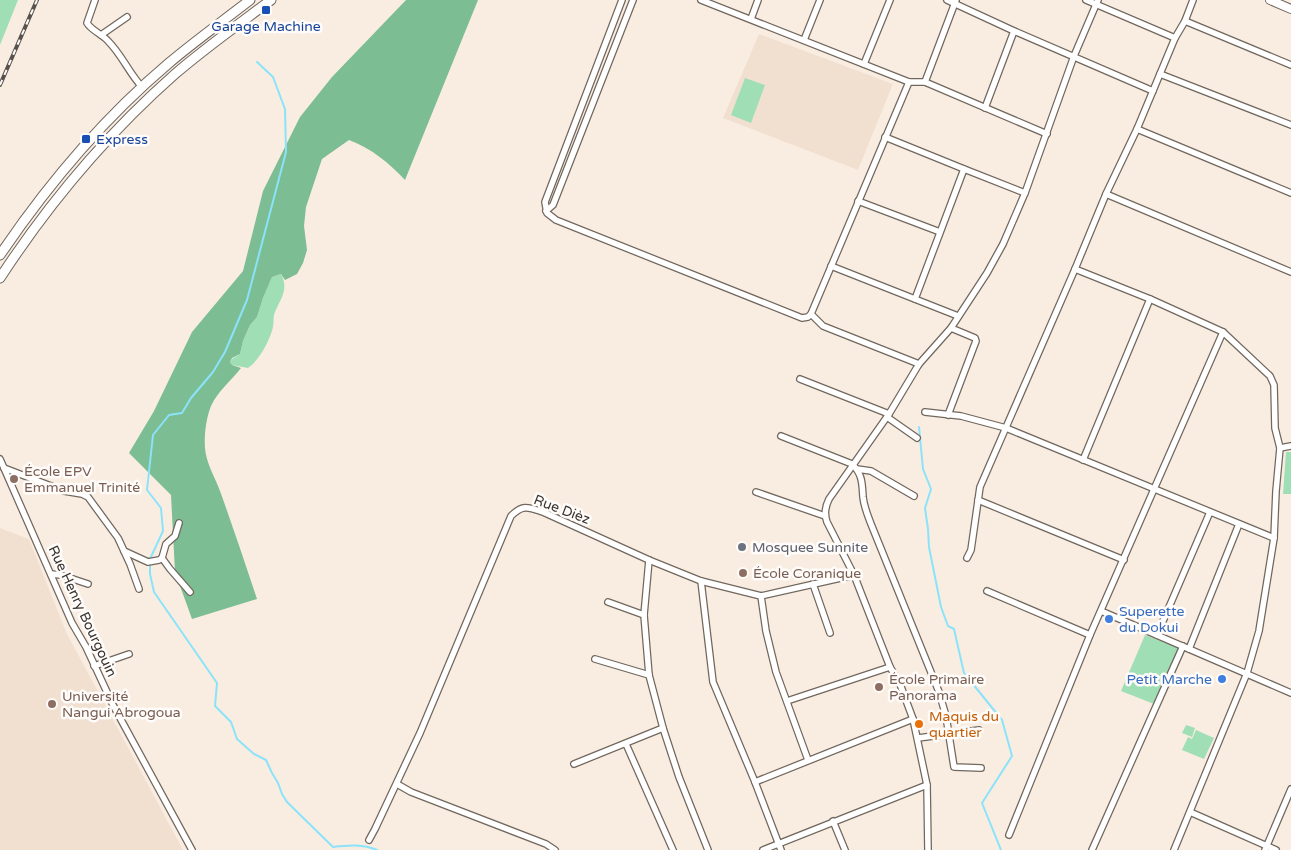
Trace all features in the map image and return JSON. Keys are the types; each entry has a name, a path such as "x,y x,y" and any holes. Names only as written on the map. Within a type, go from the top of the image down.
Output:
{"main road":[{"path":"0,255 66,167 104,125 142,87 189,46 250,0"},
{"path":"0,278 33,230 69,183 125,121 176,73 271,0"},
{"path":"1270,0 1291,9"}],"street":[{"path":"95,0 86,23 109,41 142,87"},
{"path":"622,0 544,202 546,211 549,216 556,220 802,318 808,318 811,314 909,82"},
{"path":"546,211 553,205 633,0"},
{"path":"701,0 909,82 925,82 1047,134"},
{"path":"751,19 758,0"},
{"path":"804,40 820,0"},
{"path":"864,64 890,0"},
{"path":"947,0 1153,91"},
{"path":"1086,0 1097,2 1175,38"},
{"path":"967,558 971,550 980,487 1106,194 1137,129 1193,0"},
{"path":"925,82 955,2"},
{"path":"928,850 927,785 913,719 854,575 825,516 826,506 829,498 855,467 919,364 951,328 987,273 1003,244 1025,193 1074,56 1097,2"},
{"path":"101,35 127,17"},
{"path":"1185,21 1291,65"},
{"path":"985,108 1014,31"},
{"path":"1160,74 1291,125"},
{"path":"1137,129 1291,193"},
{"path":"885,137 1025,193"},
{"path":"915,299 964,169"},
{"path":"1106,194 1291,272"},
{"path":"858,201 940,232"},
{"path":"831,266 958,316"},
{"path":"1075,269 1150,299 1223,332 1270,376 1274,385 1275,428 1280,448 1274,538 1260,632 1247,673 1174,850"},
{"path":"1083,460 1150,299"},
{"path":"811,314 823,326 919,364"},
{"path":"948,415 976,340 951,328"},
{"path":"1009,835 1090,635 1223,332"},
{"path":"800,379 888,415 918,438"},
{"path":"925,412 972,418 1006,428 1274,538"},
{"path":"781,436 855,467 871,471 914,496"},
{"path":"1280,448 1291,446"},
{"name":"Rue Henry Bourgouin","path":"0,458 72,623 113,705 192,850"},
{"path":"855,467 863,484 863,497 871,524 939,692 950,734 954,767 981,768"},
{"path":"4,468 64,491 88,497 106,520 124,551 139,589"},
{"path":"756,492 825,516"},
{"path":"978,500 1124,560"},
{"name":"Rue Dièz","path":"397,784 511,516 518,508 527,507 543,512 649,560 702,581 761,596 854,575"},
{"path":"1156,635 1210,512"},
{"path":"160,559 166,544 175,536 179,523"},
{"path":"1092,850 1186,648 1239,524"},
{"path":"124,551 148,562 160,559"},
{"path":"160,559 190,592"},
{"path":"649,560 644,615 649,675 663,728 679,777 708,850"},
{"path":"51,574 61,574 88,584"},
{"path":"702,581 713,682 781,850"},
{"path":"813,584 830,633"},
{"path":"987,591 1090,635"},
{"path":"761,596 776,672 808,760"},
{"path":"608,602 644,615"},
{"path":"1101,611 1291,692"},
{"path":"94,666 129,654"},
{"path":"595,658 649,675"},
{"path":"787,701 890,666"},
{"path":"755,782 913,719"},
{"path":"574,764 663,728"},
{"path":"918,738 978,730"},
{"path":"626,744 673,850"},
{"path":"369,840 397,784 411,792 546,844 555,850"},
{"path":"763,850 927,785"},
{"path":"1266,848 1291,789"},
{"path":"1190,812 1266,848 1276,850"},
{"path":"833,821 845,850"}],"shaded area":[{"path":"759,34 893,84 858,170 723,118"},
{"name":"Université Nangui Abrogoua","path":"0,528 29,539 66,632 183,850 0,850"}],"green space":[{"path":"0,0 18,0 0,45"},
{"path":"406,0 478,0 405,180 379,157 349,140 322,159 306,207 304,226 307,250 303,263 297,274 285,280 281,274 272,277 257,317 250,325 243,341 240,354 232,358 230,362 232,365 241,368 211,406 206,427 207,459 225,504 257,599 192,619 175,572 171,495 129,453 154,411 192,332 243,271 263,191 300,117 332,77"},
{"path":"745,78 765,85 751,123 731,115"},
{"path":"281,274 284,289 274,314 272,332 264,350 248,368 232,365 230,362 240,354 243,341 250,325 257,317 272,277"},
{"path":"1286,452 1291,452 1291,494 1283,494"},
{"path":"1145,635 1178,648 1154,704 1121,691"},
{"path":"1186,725 1195,728 1192,737 1182,733"},
{"path":"1196,730 1214,738 1204,759 1182,750 1188,737 1192,739"}],"waterway":[{"path":"150,559 163,531 161,508 147,490 153,435 169,415 182,413 191,398 213,372 225,352 247,300 286,152 285,109 273,77 257,62"},
{"path":"919,427 923,469 931,489 925,508 929,547 941,607 948,626 954,629 964,673 1002,720 1012,756 982,803 1001,850"},
{"path":"150,564 154,592 217,683 215,706 231,722 237,739 254,754 266,760 287,802 333,847 356,846 377,850"}],"railway":[{"path":"0,85 37,0"}],"place":[{"name":"Garage Machine","path":"266,10"},
{"name":"Express","path":"86,139"},
{"name":"École EPV Emmanuel Trinité","path":"14,479"},
{"name":"Mosquee Sunnite","path":"742,547"},
{"name":"École Coranique","path":"743,573"},
{"name":"Superette du Dokui","path":"1109,619"},
{"name":"Petit Marche","path":"1222,679"},
{"name":"École Primaire Panorama","path":"879,687"},
{"name":"Université Nangui Abrogoua","path":"52,704"},
{"name":"Maquis du quartier","path":"919,724"}]}
